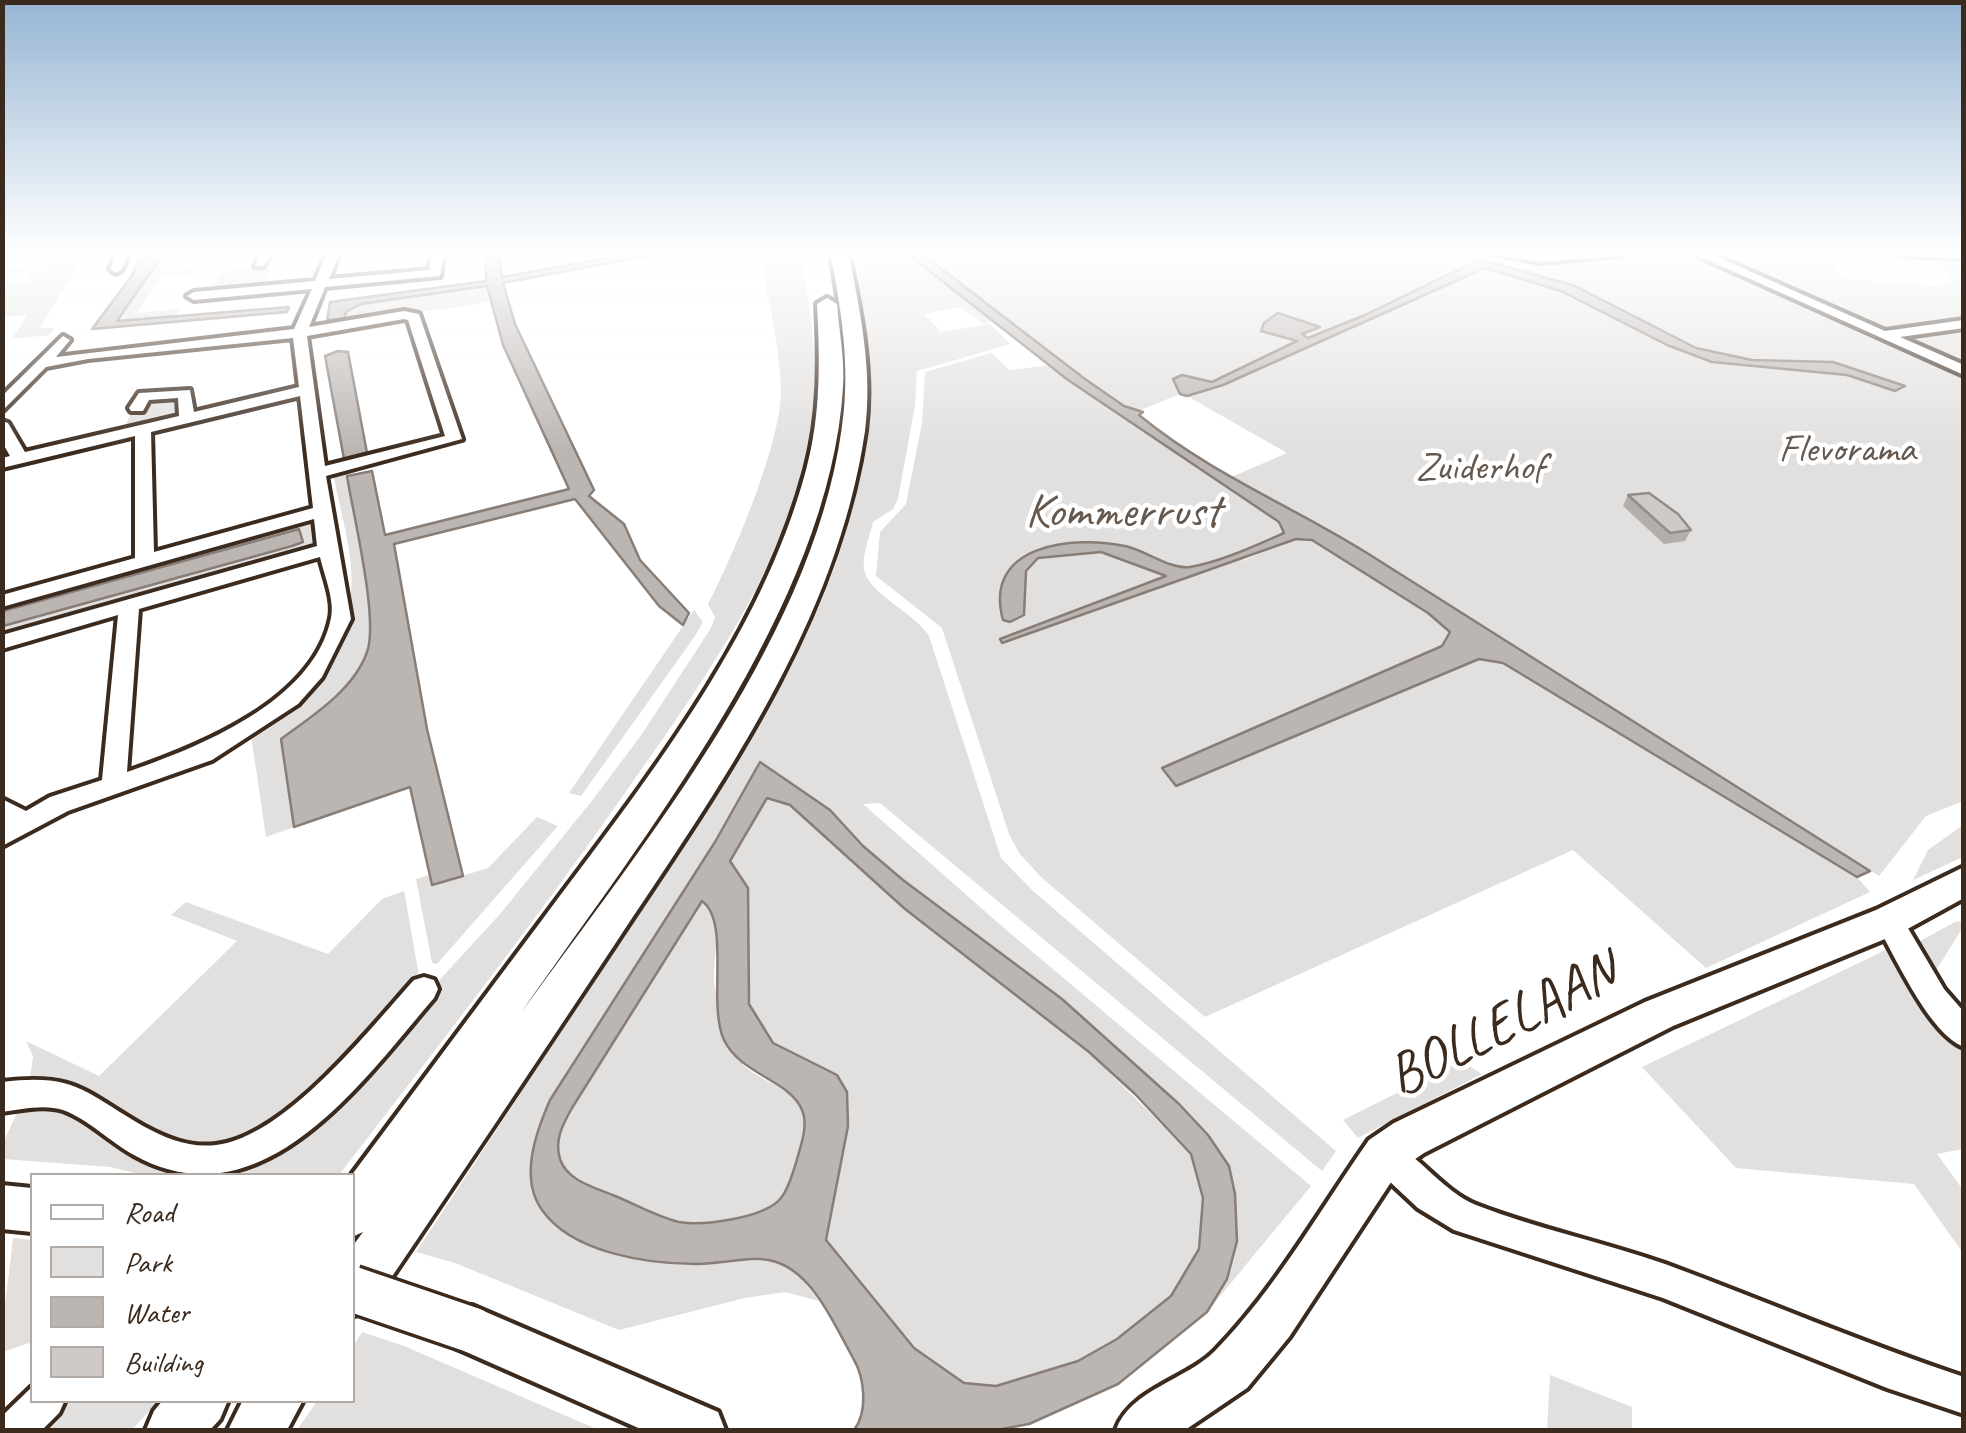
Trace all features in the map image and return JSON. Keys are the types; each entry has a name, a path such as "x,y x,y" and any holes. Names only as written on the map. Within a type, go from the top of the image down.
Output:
{"highway":[{"path":"355,1210 628,831 714,701 765,606 810,497 827,431 833,398 828,318"},
{"path":"355,1286 664,841 784,639 839,499 853,432 857,367 849,318"},
{"path":"173,1430 198,1403"},
{"path":"194,1430 213,1403"},
{"path":"255,1430 274,1403"}],"main road":[{"name":"BOLLELAAN","path":"1140,1430 1230,1371 1272,1320 1384,1154 1659,1014 1889,921 1964,881"},
{"path":"2,1207 30,1210"},
{"path":"355,1291 472,1330 700,1430"}],"street":[{"path":"2,836 13,815 204,754 290,699 314,672 341,619 305,390 300,333 306,318"},
{"path":"2,376 88,355 300,333 387,318"},
{"path":"320,472 454,438 414,318"},
{"path":"1845,318 1964,371"},
{"path":"1884,335 1964,324"},
{"path":"2,406 63,340"},
{"path":"2,426 11,460 305,390"},
{"path":"138,408 144,396 185,393 187,418"},
{"path":"143,429 145,562"},
{"path":"2,601 324,511"},
{"path":"2,642 327,549"},
{"path":"114,784 129,606"},
{"path":"1889,921 1934,998 1964,1034"},
{"path":"2,1096 54,1090 73,1096 128,1134 184,1161 238,1156 288,1128 324,1098 424,990"},
{"path":"1384,1154 1430,1196 1466,1218 1663,1282 1964,1396"},
{"path":"15,1430 43,1403"}],"green space":[{"path":"25,318 46,318 40,328 54,328 49,335 12,339"},
{"path":"771,318 811,318 815,368 811,439 784,529 740,618 715,661 598,830 341,1173 135,1173 110,1167 3,1159 3,1143 21,1104 55,1100 181,1172 345,1083 500,914 591,802 642,734 711,628 715,617 708,604 755,497 774,436 781,387"},
{"path":"863,318 928,318 941,332 990,324 1011,344 917,371 915,405 898,499 893,509 873,522 864,563 873,586 929,636 1001,858 1032,890 1336,1151 1322,1171 880,803 863,804 1311,1186 1207,1312 1227,1279 1237,1240 1179,1105 1063,999 903,880 863,846 830,810 760,762 715,842 550,1100 539,1136 535,1188 539,1205 554,1225 579,1239 646,1256 776,1261 796,1272 819,1301 785,1292 745,1298 619,1330 455,1263 416,1252 736,764 794,661 839,554 855,498 865,436"},
{"path":"975,318 994,321 983,324"},
{"name":"Zuiderhof","path":"1004,318 1837,318 1963,374 1963,801 1926,816 1879,876 1340,537 1229,478 1287,453 1187,396 1202,390 1180,394 1128,415"},
{"path":"1851,318 1963,318 1963,322 1883,332"},
{"path":"1963,327 1963,368 1896,336"},
{"name":"Kommerrust","path":"991,353 1010,370 1051,365 1293,530 1239,562 1296,539 1312,540 1428,613 1450,632 1442,646 1163,768 1175,786 1479,659 1503,663 1857,877 1870,892 1706,968 1573,850 1205,1017 1041,877 1019,853 1009,834 942,628 876,576 880,532 906,504 922,423 925,372"},
{"path":"179,394 182,415 124,429 132,411 145,409 151,397"},
{"path":"347,470 368,591 367,653 342,691 281,739 294,827 266,837 251,735 312,676 345,621 351,570 333,472"},
{"path":"318,516 325,543 3,635 3,626 303,541 298,529 3,611 3,604"},
{"path":"694,610 703,622 695,636 581,796 569,793"},
{"path":"766,797 790,805 905,909 1089,1052 1191,1154 1203,1198 1199,1249 1171,1296 1117,1339 1078,1361 996,1386 964,1383 914,1348 826,1240 848,1126 837,1075 773,1043 749,1004 748,888 730,861"},
{"path":"537,817 558,826 437,964 432,963 416,879 428,875 433,885 488,868"},
{"path":"1963,825 1963,857 1913,880 1928,850"},
{"path":"404,891 420,981 313,1092 248,1140 215,1151 185,1151 79,1087 60,1081 29,1086 33,1056 26,1041 99,1076 237,941 171,915 186,902 328,954 382,899"},
{"path":"702,901 714,920 715,988 736,1053 749,1070 798,1102 805,1123 787,1190 773,1206 748,1216 690,1223 613,1197 578,1178 560,1159 558,1145 572,1108"},
{"path":"1963,921 1963,927 1932,977 1907,948"},
{"path":"1894,946 1963,1029 1963,1149 1937,1154 1963,1190 1963,1253 1914,1184 1736,1168 1642,1067"},
{"path":"1461,1061 1482,1074 1358,1138 1343,1120"},
{"path":"13,1238 30,1240 30,1343 3,1352"},
{"path":"362,1332 404,1346 599,1430 297,1430 316,1403 355,1403 355,1344"},
{"path":"1550,1375 1632,1407 1632,1430 1547,1430"},
{"path":"58,1403 156,1403 132,1430 27,1430"}],"water":[{"path":"100,318 119,318 117,321 220,318 92,329"},
{"path":"496,318 513,318 594,490 589,496 624,524 640,560 689,613 683,625 659,606 575,499 394,544 427,729 463,876 432,885 410,787 294,827 281,739 342,690 367,652 368,592 347,476 372,471 385,535 569,489 503,345"},
{"path":"989,318 1005,318 1124,406 1143,412 1139,415 1194,455 1367,553 1870,871 1857,877 1503,663 1479,659 1176,786 1162,768 1442,646 1450,632 1428,613 1312,540 1296,539 1002,643 1000,639 1166,576 1101,552 1038,558 1026,571 1024,615 1010,622 1003,620 1000,595 1006,575 1019,560 1037,550 1081,542 1104,543 1133,548 1175,566 1190,567 1284,533 1279,522 1068,380"},
{"path":"1271,318 1293,318 1320,327 1302,334 1308,338 1358,318 1373,318 1223,385 1187,396 1180,394 1173,379 1182,375 1212,382 1297,341 1261,331"},
{"path":"1614,318 1637,318 1696,348 1752,360 1833,362 1905,386 1895,391 1847,375 1712,362"},
{"path":"348,352 367,453 344,459 325,356"},
{"path":"299,529 303,542 292,546 3,626 3,611"},
{"path":"760,762 830,810 863,846 903,880 1062,999 1179,1104 1208,1135 1229,1166 1235,1194 1237,1241 1227,1279 1207,1312 1118,1384 1029,1424 996,1430 854,1430 863,1405 857,1366 823,1304 792,1270 760,1259 696,1264 634,1258 591,1246 555,1225 535,1197 531,1170 535,1140 550,1100 715,842","holes":["767,798 790,805 905,909 1089,1052 1191,1154 1203,1198 1199,1249 1171,1296 1117,1339 1078,1361 996,1386 964,1383 914,1348 826,1240 848,1126 847,1092 837,1075 773,1043 749,1004 748,888 730,861","702,901 711,911 715,926 717,1006 724,1040 742,1061 796,1100 805,1123 788,1185 773,1205 748,1215 690,1223 663,1217 583,1183 564,1167 558,1145 572,1108"]}],"building":[{"path":"1649,493 1678,514 1691,530 1670,533 1628,495"}],"park label":[{"name":"Flevorama","path":"1847,451"}]}
